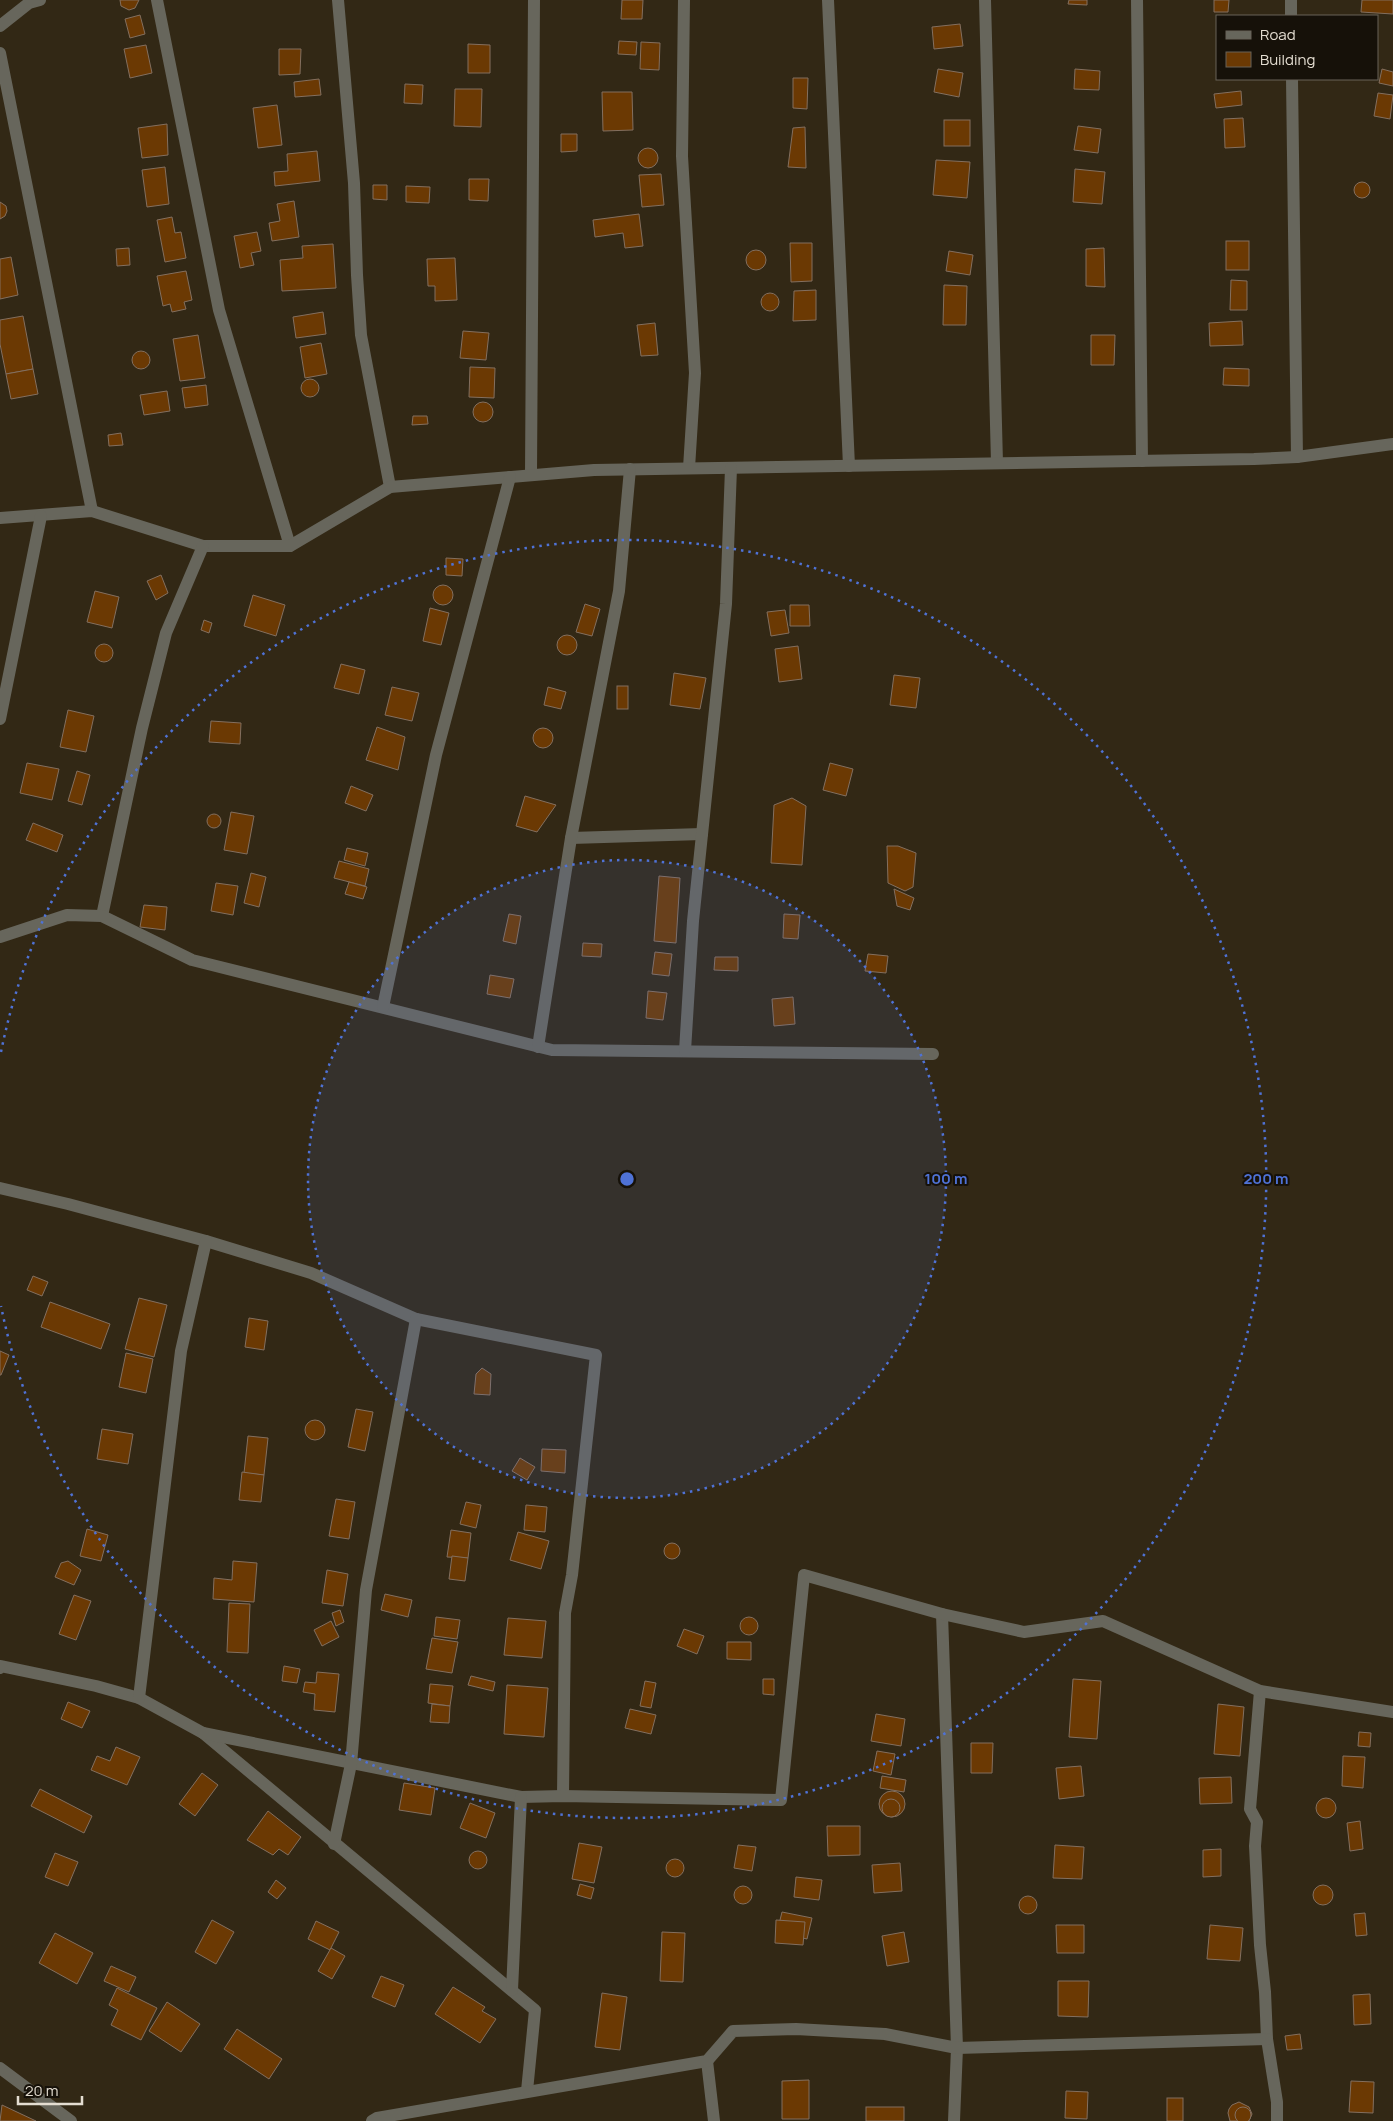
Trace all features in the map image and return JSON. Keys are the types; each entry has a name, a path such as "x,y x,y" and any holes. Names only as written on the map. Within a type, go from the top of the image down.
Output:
{"street":[{"path":"0,26 29,3 40,0"},
{"path":"157,0 219,310 290,546"},
{"path":"338,0 354,183 361,335 390,487"},
{"path":"531,475 534,0"},
{"path":"684,0 682,156 695,373 689,468"},
{"path":"828,0 849,466"},
{"path":"985,0 997,463"},
{"path":"1138,0 1142,461"},
{"path":"1290,0 1291,15"},
{"path":"0,53 92,511"},
{"path":"1292,80 1297,457"},
{"path":"0,518 92,511 203,546 290,546 390,487 630,469 1297,457 1393,444"},
{"path":"685,1051 693,921 726,604 731,468"},
{"path":"538,1047 571,838 619,592 630,469"},
{"path":"383,1007 436,755 510,477"},
{"path":"0,719 40,516"},
{"path":"102,916 142,728 166,633 203,546"},
{"path":"571,838 702,834"},
{"path":"0,937 68,915 102,916 192,960 552,1050 933,1054"},
{"path":"0,1188 206,1241 311,1273 416,1319 596,1355 574,1565 565,1613 563,1796"},
{"path":"139,1698 181,1351 206,1241"},
{"path":"334,1844 351,1764 366,1590 416,1319"},
{"path":"203,1734 521,1797 781,1800 804,1575 942,1614 1024,1632 1103,1621 1260,1691 1393,1712"},
{"path":"942,1614 957,2048 954,2121"},
{"path":"0,1668 1,1666 96,1686 139,1698 203,1734 535,2010 527,2091"},
{"path":"1260,1691 1250,1809 1257,1822 1256,1856 1260,1945 1267,2039 1277,2102 1277,2121"},
{"path":"512,1990 521,1797"},
{"path":"372,2121 377,2118 527,2091 707,2061 733,2031 796,2029 885,2034 957,2048 1267,2039"},
{"path":"707,2061 714,2121"},
{"path":"0,2068 71,2121"}],"building":[{"path":"120,0 139,0 135,8 129,10 121,6"},
{"path":"622,0 643,0 642,19 621,19"},
{"path":"1069,0 1087,0 1087,5 1068,4"},
{"path":"1214,0 1229,0 1228,12 1214,12"},
{"path":"1362,0 1393,0 1393,14 1361,12"},
{"path":"140,15 145,34 130,38 125,19"},
{"path":"960,24 963,46 934,49 932,27"},
{"path":"619,41 637,42 636,55 618,54"},
{"path":"641,42 660,43 659,70 640,69"},
{"path":"468,44 490,45 490,73 468,73"},
{"path":"146,45 152,73 130,78 124,49"},
{"path":"279,49 301,49 300,74 279,75"},
{"path":"938,69 963,73 959,97 934,92"},
{"path":"1075,69 1100,71 1099,90 1074,89"},
{"path":"1382,69 1393,72 1393,86 1379,83"},
{"path":"793,78 808,78 807,109 793,108"},
{"path":"319,79 321,95 295,97 294,82"},
{"path":"405,84 423,85 422,104 404,103"},
{"path":"455,89 482,89 481,127 454,126"},
{"path":"1241,91 1242,105 1216,108 1214,94"},
{"path":"602,92 632,92 633,130 603,131"},
{"path":"1378,93 1393,95 1390,119 1374,116"},
{"path":"277,105 282,145 258,148 253,108"},
{"path":"1243,118 1245,147 1225,148 1224,119"},
{"path":"944,120 970,120 970,146 944,146"},
{"path":"167,124 168,155 142,158 138,128"},
{"path":"1078,126 1101,129 1098,153 1074,150"},
{"path":"805,127 806,168 788,167 793,128"},
{"path":"561,134 577,134 577,151 561,152"},
{"path":"648,148 655,151 658,158 655,165 648,168 641,165 638,158 641,151"},
{"path":"317,151 320,181 275,186 274,172 288,171 287,154"},
{"path":"936,160 970,162 967,198 933,195"},
{"path":"165,167 169,204 147,207 142,170"},
{"path":"1075,169 1105,172 1102,204 1073,202"},
{"path":"661,174 664,205 642,207 639,175"},
{"path":"469,179 489,179 488,201 469,200"},
{"path":"1359,182 1365,182 1370,187 1368,196 1359,198 1354,193 1354,187"},
{"path":"373,185 387,185 387,200 373,199"},
{"path":"406,186 430,187 429,203 406,202"},
{"path":"294,201 299,237 272,241 269,223 280,221 277,204"},
{"path":"0,202 6,206 7,211 5,216 0,219"},
{"path":"639,214 643,246 625,248 623,233 595,237 593,220"},
{"path":"172,217 175,233 181,232 186,258 165,262 157,220"},
{"path":"257,232 261,251 251,253 254,265 240,268 234,236"},
{"path":"1226,241 1249,241 1249,270 1226,270"},
{"path":"790,243 812,243 812,281 791,282"},
{"path":"333,244 336,288 282,291 280,260 303,258 302,246"},
{"path":"129,248 130,265 117,266 116,249"},
{"path":"1104,248 1105,287 1086,286 1086,249"},
{"path":"756,250 763,253 766,260 763,267 756,270 749,267 746,260 749,253"},
{"path":"949,251 973,255 970,275 946,271"},
{"path":"11,257 18,295 0,299 0,259"},
{"path":"455,258 457,300 435,301 435,286 428,286 427,259"},
{"path":"186,271 192,300 184,302 186,309 172,312 170,304 163,306 157,276"},
{"path":"1231,280 1247,281 1247,310 1230,310"},
{"path":"944,285 967,286 966,325 943,325"},
{"path":"816,290 816,320 793,321 794,291"},
{"path":"766,293 774,293 779,298 777,309 766,311 761,306 761,298"},
{"path":"323,312 326,334 296,338 293,317"},
{"path":"23,316 33,369 6,374 0,344 0,320"},
{"path":"1242,321 1243,345 1210,346 1209,323"},
{"path":"655,323 658,355 641,356 637,325"},
{"path":"463,331 489,333 486,360 460,358"},
{"path":"198,335 205,378 180,381 173,339"},
{"path":"1091,335 1115,335 1114,365 1091,365"},
{"path":"321,343 327,374 305,378 300,347"},
{"path":"137,351 145,351 150,356 148,367 137,369 132,364 132,356"},
{"path":"470,367 495,368 494,398 469,397"},
{"path":"1224,368 1249,369 1249,386 1223,385"},
{"path":"33,369 38,394 11,399 6,374"},
{"path":"306,379 314,379 319,384 317,395 306,397 301,392 301,384"},
{"path":"206,385 208,405 185,408 182,388"},
{"path":"167,391 170,411 144,415 140,395"},
{"path":"483,402 490,405 493,412 490,419 483,422 476,419 473,412 476,405"},
{"path":"413,416 427,416 428,424 412,425"},
{"path":"121,433 123,445 109,446 108,435"},
{"path":"446,558 463,559 462,576 446,575"},
{"path":"161,575 168,593 156,600 147,581"},
{"path":"443,585 450,588 453,595 450,602 443,605 436,602 433,595 436,588"},
{"path":"95,591 119,597 112,628 87,622"},
{"path":"253,595 285,605 276,636 244,626"},
{"path":"585,604 600,609 592,636 576,632"},
{"path":"790,605 809,605 810,626 790,626"},
{"path":"430,608 449,613 441,645 423,641"},
{"path":"785,610 789,633 771,636 767,612"},
{"path":"204,620 212,623 209,633 201,630"},
{"path":"567,635 574,638 577,645 574,652 567,655 560,652 557,645 560,638"},
{"path":"100,644 108,644 113,649 111,660 100,662 95,657 95,649"},
{"path":"798,646 802,679 779,682 775,649"},
{"path":"341,664 365,670 359,694 334,688"},
{"path":"674,673 706,678 700,709 670,705"},
{"path":"894,675 920,678 916,708 890,705"},
{"path":"617,686 628,686 628,709 617,709"},
{"path":"392,687 419,693 412,721 385,715"},
{"path":"548,687 566,692 561,709 544,705"},
{"path":"68,710 94,716 86,752 60,747"},
{"path":"211,721 241,723 240,744 209,742"},
{"path":"377,727 405,737 398,770 366,760"},
{"path":"543,728 550,731 553,738 550,745 543,748 536,745 533,738 536,731"},
{"path":"27,763 59,769 52,800 20,793"},
{"path":"830,763 853,769 846,796 823,790"},
{"path":"77,771 90,775 82,805 68,801"},
{"path":"351,786 373,795 366,811 345,803"},
{"path":"525,796 556,805 537,832 516,826"},
{"path":"792,798 806,806 802,865 771,863 774,805"},
{"path":"231,812 254,816 247,854 224,850"},
{"path":"211,814 217,814 221,821 217,828 211,828 207,824 207,818"},
{"path":"33,823 63,835 57,852 26,840"},
{"path":"887,846 898,846 916,853 913,887 905,891 888,883"},
{"path":"347,848 368,853 365,866 344,860"},
{"path":"339,861 369,869 365,886 334,878"},
{"path":"251,873 266,877 259,907 244,903"},
{"path":"659,876 680,878 676,943 654,941"},
{"path":"349,882 367,887 363,899 345,894"},
{"path":"216,883 238,886 233,915 211,911"},
{"path":"894,889 914,898 910,910 897,906"},
{"path":"144,905 167,907 165,930 140,927"},
{"path":"509,914 521,916 516,944 503,941"},
{"path":"784,914 800,915 798,939 783,938"},
{"path":"583,943 602,944 601,957 582,956"},
{"path":"655,952 672,954 669,976 652,974"},
{"path":"868,954 888,956 886,973 865,971"},
{"path":"715,957 738,957 738,971 714,970"},
{"path":"490,975 514,979 510,998 487,994"},
{"path":"648,991 667,993 663,1020 646,1018"},
{"path":"793,997 795,1024 774,1026 772,999"},
{"path":"33,1276 48,1282 42,1296 27,1290"},
{"path":"139,1298 167,1305 154,1357 125,1349"},
{"path":"50,1302 110,1324 101,1349 41,1327"},
{"path":"249,1318 268,1321 264,1350 245,1347"},
{"path":"0,1351 9,1355 1,1375 0,1375"},
{"path":"126,1353 153,1359 146,1393 119,1387"},
{"path":"482,1368 491,1374 490,1395 474,1394 476,1374"},
{"path":"356,1409 373,1412 365,1451 348,1447"},
{"path":"315,1420 322,1423 325,1430 322,1437 315,1440 308,1437 305,1430 308,1423"},
{"path":"102,1429 133,1434 128,1464 97,1459"},
{"path":"248,1436 268,1438 264,1475 244,1473"},
{"path":"542,1449 566,1450 565,1473 541,1471"},
{"path":"520,1458 535,1467 527,1480 512,1471"},
{"path":"242,1472 264,1475 261,1502 239,1500"},
{"path":"336,1499 355,1502 349,1539 329,1536"},
{"path":"466,1502 481,1505 476,1528 460,1524"},
{"path":"526,1505 547,1507 545,1532 524,1530"},
{"path":"87,1529 108,1535 101,1561 80,1556"},
{"path":"451,1530 471,1533 468,1558 447,1557"},
{"path":"518,1532 549,1541 541,1569 510,1560"},
{"path":"672,1543 680,1551 672,1559 664,1551"},
{"path":"452,1556 468,1558 465,1581 449,1579"},
{"path":"68,1561 81,1570 74,1585 55,1577 61,1563"},
{"path":"233,1561 257,1563 254,1602 213,1599 214,1578 232,1580"},
{"path":"327,1570 348,1574 343,1606 322,1603"},
{"path":"385,1594 412,1600 408,1617 381,1610"},
{"path":"74,1595 91,1601 76,1640 59,1634"},
{"path":"229,1603 250,1604 248,1653 227,1652"},
{"path":"340,1610 344,1622 336,1626 332,1613"},
{"path":"436,1617 460,1620 457,1639 434,1636"},
{"path":"749,1617 755,1620 758,1626 755,1632 749,1635 743,1632 740,1626 743,1620"},
{"path":"508,1618 546,1621 542,1658 504,1655"},
{"path":"331,1621 339,1637 322,1646 314,1630"},
{"path":"684,1629 704,1636 697,1654 677,1646"},
{"path":"432,1638 458,1642 452,1673 426,1669"},
{"path":"727,1642 751,1642 751,1660 727,1659"},
{"path":"284,1666 300,1669 297,1683 282,1681"},
{"path":"317,1672 339,1674 335,1712 314,1710 315,1694 303,1692 305,1682 316,1683"},
{"path":"471,1676 495,1682 493,1691 468,1685"},
{"path":"763,1679 774,1679 774,1695 763,1694"},
{"path":"1073,1679 1101,1681 1097,1739 1069,1737"},
{"path":"645,1681 656,1683 651,1708 640,1706"},
{"path":"430,1684 453,1686 450,1706 428,1703"},
{"path":"507,1685 548,1688 544,1737 504,1734"},
{"path":"68,1702 90,1711 82,1728 61,1719"},
{"path":"432,1704 450,1706 449,1723 430,1722"},
{"path":"1218,1704 1244,1707 1240,1756 1214,1754"},
{"path":"630,1709 656,1715 651,1734 625,1728"},
{"path":"876,1714 905,1719 901,1746 871,1741"},
{"path":"1359,1732 1371,1733 1370,1747 1358,1746"},
{"path":"971,1743 993,1743 992,1773 971,1773"},
{"path":"116,1747 140,1757 127,1785 91,1770 97,1756 110,1761"},
{"path":"877,1751 895,1754 891,1775 873,1771"},
{"path":"1343,1756 1365,1757 1363,1788 1342,1786"},
{"path":"1081,1766 1084,1796 1059,1799 1056,1768"},
{"path":"202,1773 218,1785 195,1816 179,1804"},
{"path":"882,1776 906,1780 904,1792 880,1788"},
{"path":"1231,1777 1232,1803 1200,1804 1199,1778"},
{"path":"404,1783 435,1788 431,1815 399,1810"},
{"path":"40,1789 92,1816 84,1833 31,1806"},
{"path":"892,1791 901,1795 905,1804 901,1813 892,1817 883,1813 879,1804 883,1795"},
{"path":"1322,1798 1330,1798 1336,1804 1336,1812 1330,1818 1322,1818 1316,1812 1316,1804"},
{"path":"891,1799 897,1802 900,1808 897,1814 891,1817 885,1814 882,1808 885,1802"},
{"path":"470,1803 495,1813 486,1838 460,1828"},
{"path":"268,1811 301,1837 288,1855 279,1849 273,1855 247,1840"},
{"path":"1360,1821 1363,1849 1350,1851 1347,1823"},
{"path":"827,1826 860,1826 860,1855 828,1856"},
{"path":"579,1843 602,1847 594,1883 572,1879"},
{"path":"738,1845 756,1847 752,1871 734,1868"},
{"path":"1055,1845 1084,1847 1082,1879 1053,1878"},
{"path":"1221,1849 1221,1876 1203,1877 1203,1850"},
{"path":"478,1851 484,1854 487,1860 484,1866 478,1869 472,1866 469,1860 472,1854"},
{"path":"55,1853 78,1862 68,1886 45,1877"},
{"path":"671,1859 679,1859 684,1864 682,1875 671,1877 666,1872 666,1864"},
{"path":"900,1863 902,1891 874,1893 872,1865"},
{"path":"796,1877 822,1880 819,1900 794,1897"},
{"path":"276,1880 286,1888 277,1899 268,1892"},
{"path":"580,1884 594,1888 591,1899 577,1895"},
{"path":"1319,1885 1327,1885 1333,1891 1333,1899 1327,1905 1319,1905 1313,1899 1313,1891"},
{"path":"739,1886 747,1886 752,1891 750,1902 739,1904 734,1899 734,1891"},
{"path":"1028,1896 1034,1899 1037,1905 1034,1911 1028,1914 1022,1911 1019,1905 1022,1899"},
{"path":"782,1912 812,1918 807,1939 777,1932"},
{"path":"1365,1913 1367,1935 1356,1936 1354,1914"},
{"path":"212,1920 234,1932 216,1964 195,1952"},
{"path":"776,1920 805,1922 803,1945 775,1943"},
{"path":"316,1921 339,1932 330,1950 308,1939"},
{"path":"1056,1925 1084,1925 1084,1953 1057,1953"},
{"path":"1210,1925 1243,1928 1240,1961 1207,1959"},
{"path":"662,1932 685,1933 683,1982 660,1981"},
{"path":"904,1932 909,1962 887,1966 882,1936"},
{"path":"55,1933 93,1953 77,1984 39,1963"},
{"path":"331,1948 345,1956 332,1979 318,1971"},
{"path":"111,1966 136,1977 129,1992 104,1981"},
{"path":"381,1976 404,1985 395,2007 372,1997"},
{"path":"1058,1981 1089,1981 1088,2017 1058,2016"},
{"path":"453,1987 485,2007 482,2011 496,2019 480,2043 435,2014"},
{"path":"117,1988 157,2008 141,2040 111,2025 118,2010 109,2005"},
{"path":"602,1993 627,1997 620,2050 595,2047"},
{"path":"1370,1994 1371,2024 1354,2025 1353,1995"},
{"path":"167,2002 200,2024 181,2052 149,2031"},
{"path":"237,2029 282,2059 269,2079 224,2049"},
{"path":"1300,2034 1302,2049 1287,2050 1285,2036"},
{"path":"809,2080 809,2119 782,2119 782,2081"},
{"path":"1351,2081 1374,2082 1373,2113 1349,2112"},
{"path":"1066,2091 1088,2092 1087,2119 1065,2118"},
{"path":"1167,2098 1183,2098 1183,2121 1167,2121"},
{"path":"1239,2102 1249,2107 1252,2114 1249,2121 1230,2121 1229,2109 1232,2105"},
{"path":"2,2105 36,2121 0,2121"},
{"path":"866,2107 904,2107 904,2121 866,2121"},
{"path":"1243,2107 1250,2112 1250,2118 1246,2122 1240,2122 1235,2115"}]}
